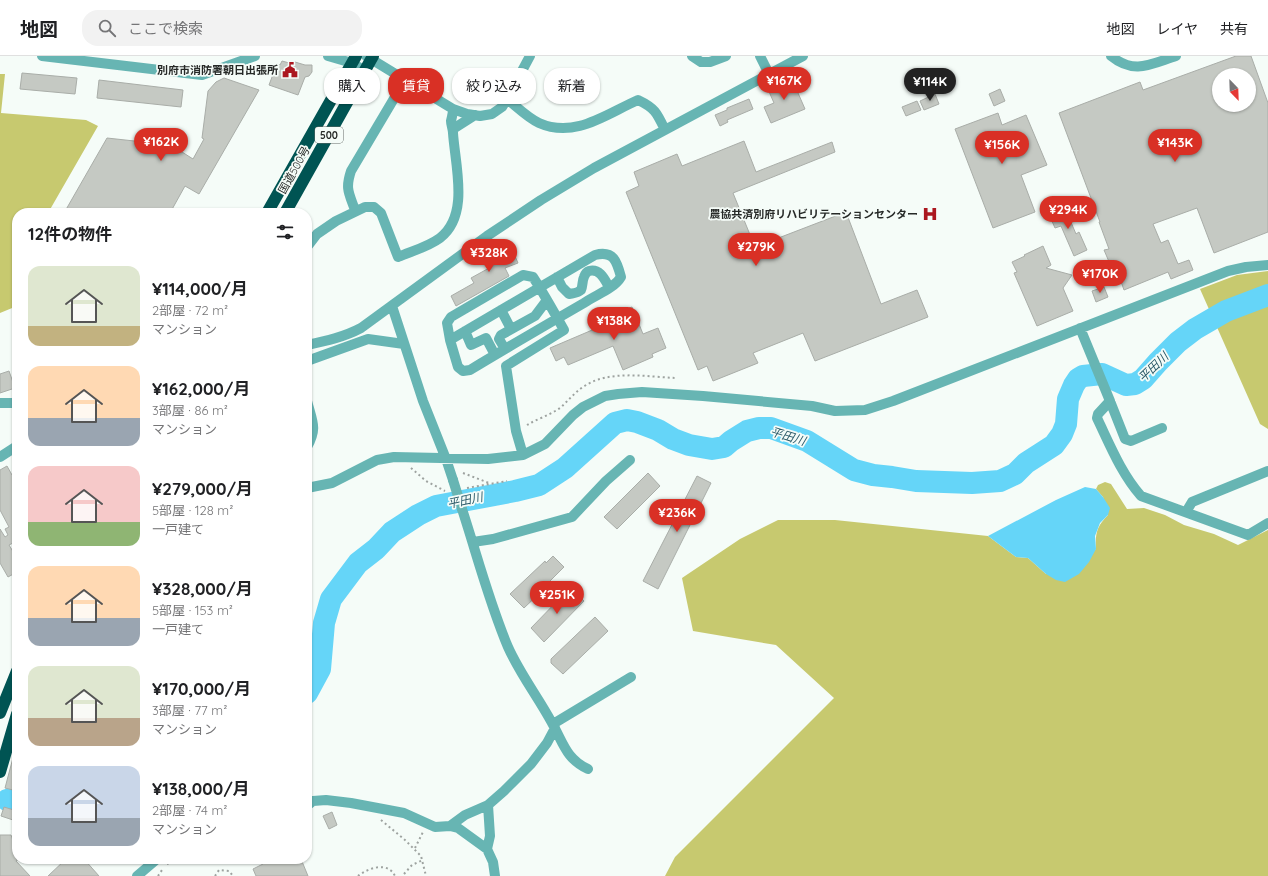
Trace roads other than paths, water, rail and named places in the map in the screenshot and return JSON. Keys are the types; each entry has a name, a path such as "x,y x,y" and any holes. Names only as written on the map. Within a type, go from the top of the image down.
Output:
{"highway":[{"name":"国道500号","path":"366,68 370,57"},
{"name":"国道500号","path":"270,208 354,60"},
{"name":"国道500号","path":"288,208 346,104"},
{"path":"0,713 12,683"},
{"path":"0,772 12,731"}],"street":[{"path":"42,56 202,75 255,56"},
{"path":"328,56 354,60 362,68"},
{"path":"524,68 530,56"},
{"path":"692,56 700,62 710,62 726,56"},
{"path":"760,56 769,74"},
{"path":"312,344 326,341 361,328 528,208 594,168 803,56"},
{"path":"1112,56 1123,64 1135,67 1149,65 1176,56"},
{"path":"370,57 388,69"},
{"path":"514,104 538,122 551,128 574,128 593,122 638,100 649,105 657,114 665,130"},
{"path":"444,103 467,114 480,116 492,114 504,104"},
{"path":"355,210 348,190 347,182 351,171 391,104"},
{"path":"312,240 316,234 355,210 365,207 374,207 381,213 398,257 440,238 450,229 456,214 458,192 453,129 451,122 453,108"},
{"path":"453,129 475,115"},
{"path":"450,340 540,288 595,255 604,253 612,256 622,277 618,282 609,287 558,318 470,370 463,371 458,367 450,340 448,323 451,317 523,275 533,277 540,288 558,318 564,330 506,366 516,431 523,456"},
{"path":"312,487 332,483 377,460 394,458 488,459 523,456 545,444 573,415 583,407 605,396 642,392 774,402 812,406 836,411 865,410 894,401 1081,331 1228,271 1246,267 1268,265"},
{"path":"557,277 562,287 570,294 580,291 586,272 592,270 597,271 609,287"},
{"path":"505,349 499,339 501,335 534,316 547,300"},
{"path":"392,306 423,401 446,459 456,475 462,509 508,646 524,678 554,726 567,753 574,761 588,769"},
{"path":"501,310 510,329"},
{"path":"465,331 471,345 486,338 494,356"},
{"path":"1081,331 1125,439 1131,441 1162,428"},
{"path":"312,359 368,340 404,344"},
{"path":"1109,398 1098,414 1097,418 1115,456 1132,486 1141,496 1248,535 1268,523"},
{"path":"0,403 12,403"},
{"path":"312,421 314,429 312,436"},
{"path":"0,456 12,449"},
{"path":"473,542 493,539 572,517 606,481 630,460"},
{"path":"1186,512 1192,502 1268,471"},
{"path":"450,826 465,816 488,805 504,791 530,764 547,743 554,726 631,677"},
{"path":"312,802 326,800 371,807 404,813 435,828 450,826 458,828 487,849 493,862 495,876"},
{"path":"487,849 490,836 488,805"},
{"path":"140,873 151,864"}],"water":[{"path":"1085,487 1096,489 1110,508 1108,515 1100,523 1095,536 1096,549 1089,562 1079,574 1065,582 1056,580 1046,574 1028,558 1016,557 988,536 1056,500"}],"waterway":[{"name":"平田川","path":"312,684 320,669 324,623 331,599 358,563 376,549 392,532 418,515 436,506 539,485 565,468 615,423 627,420 637,422 689,445 712,449 724,447 747,431 759,428 771,428 807,441 854,470 873,475 916,481 972,483 1000,481 1015,474 1026,463 1054,445 1062,434 1066,424 1068,399 1078,379 1083,376 1102,374 1126,385 1135,384 1143,379 1178,342 1195,329 1226,311 1268,295"},
{"name":"平田川","path":"7,800 12,798"}],"place":[{"name":"別府市消防署朝日出張所","path":"290,70"},
{"name":"農協共済別府リハビリテーションセンター","path":"930,214"}]}
